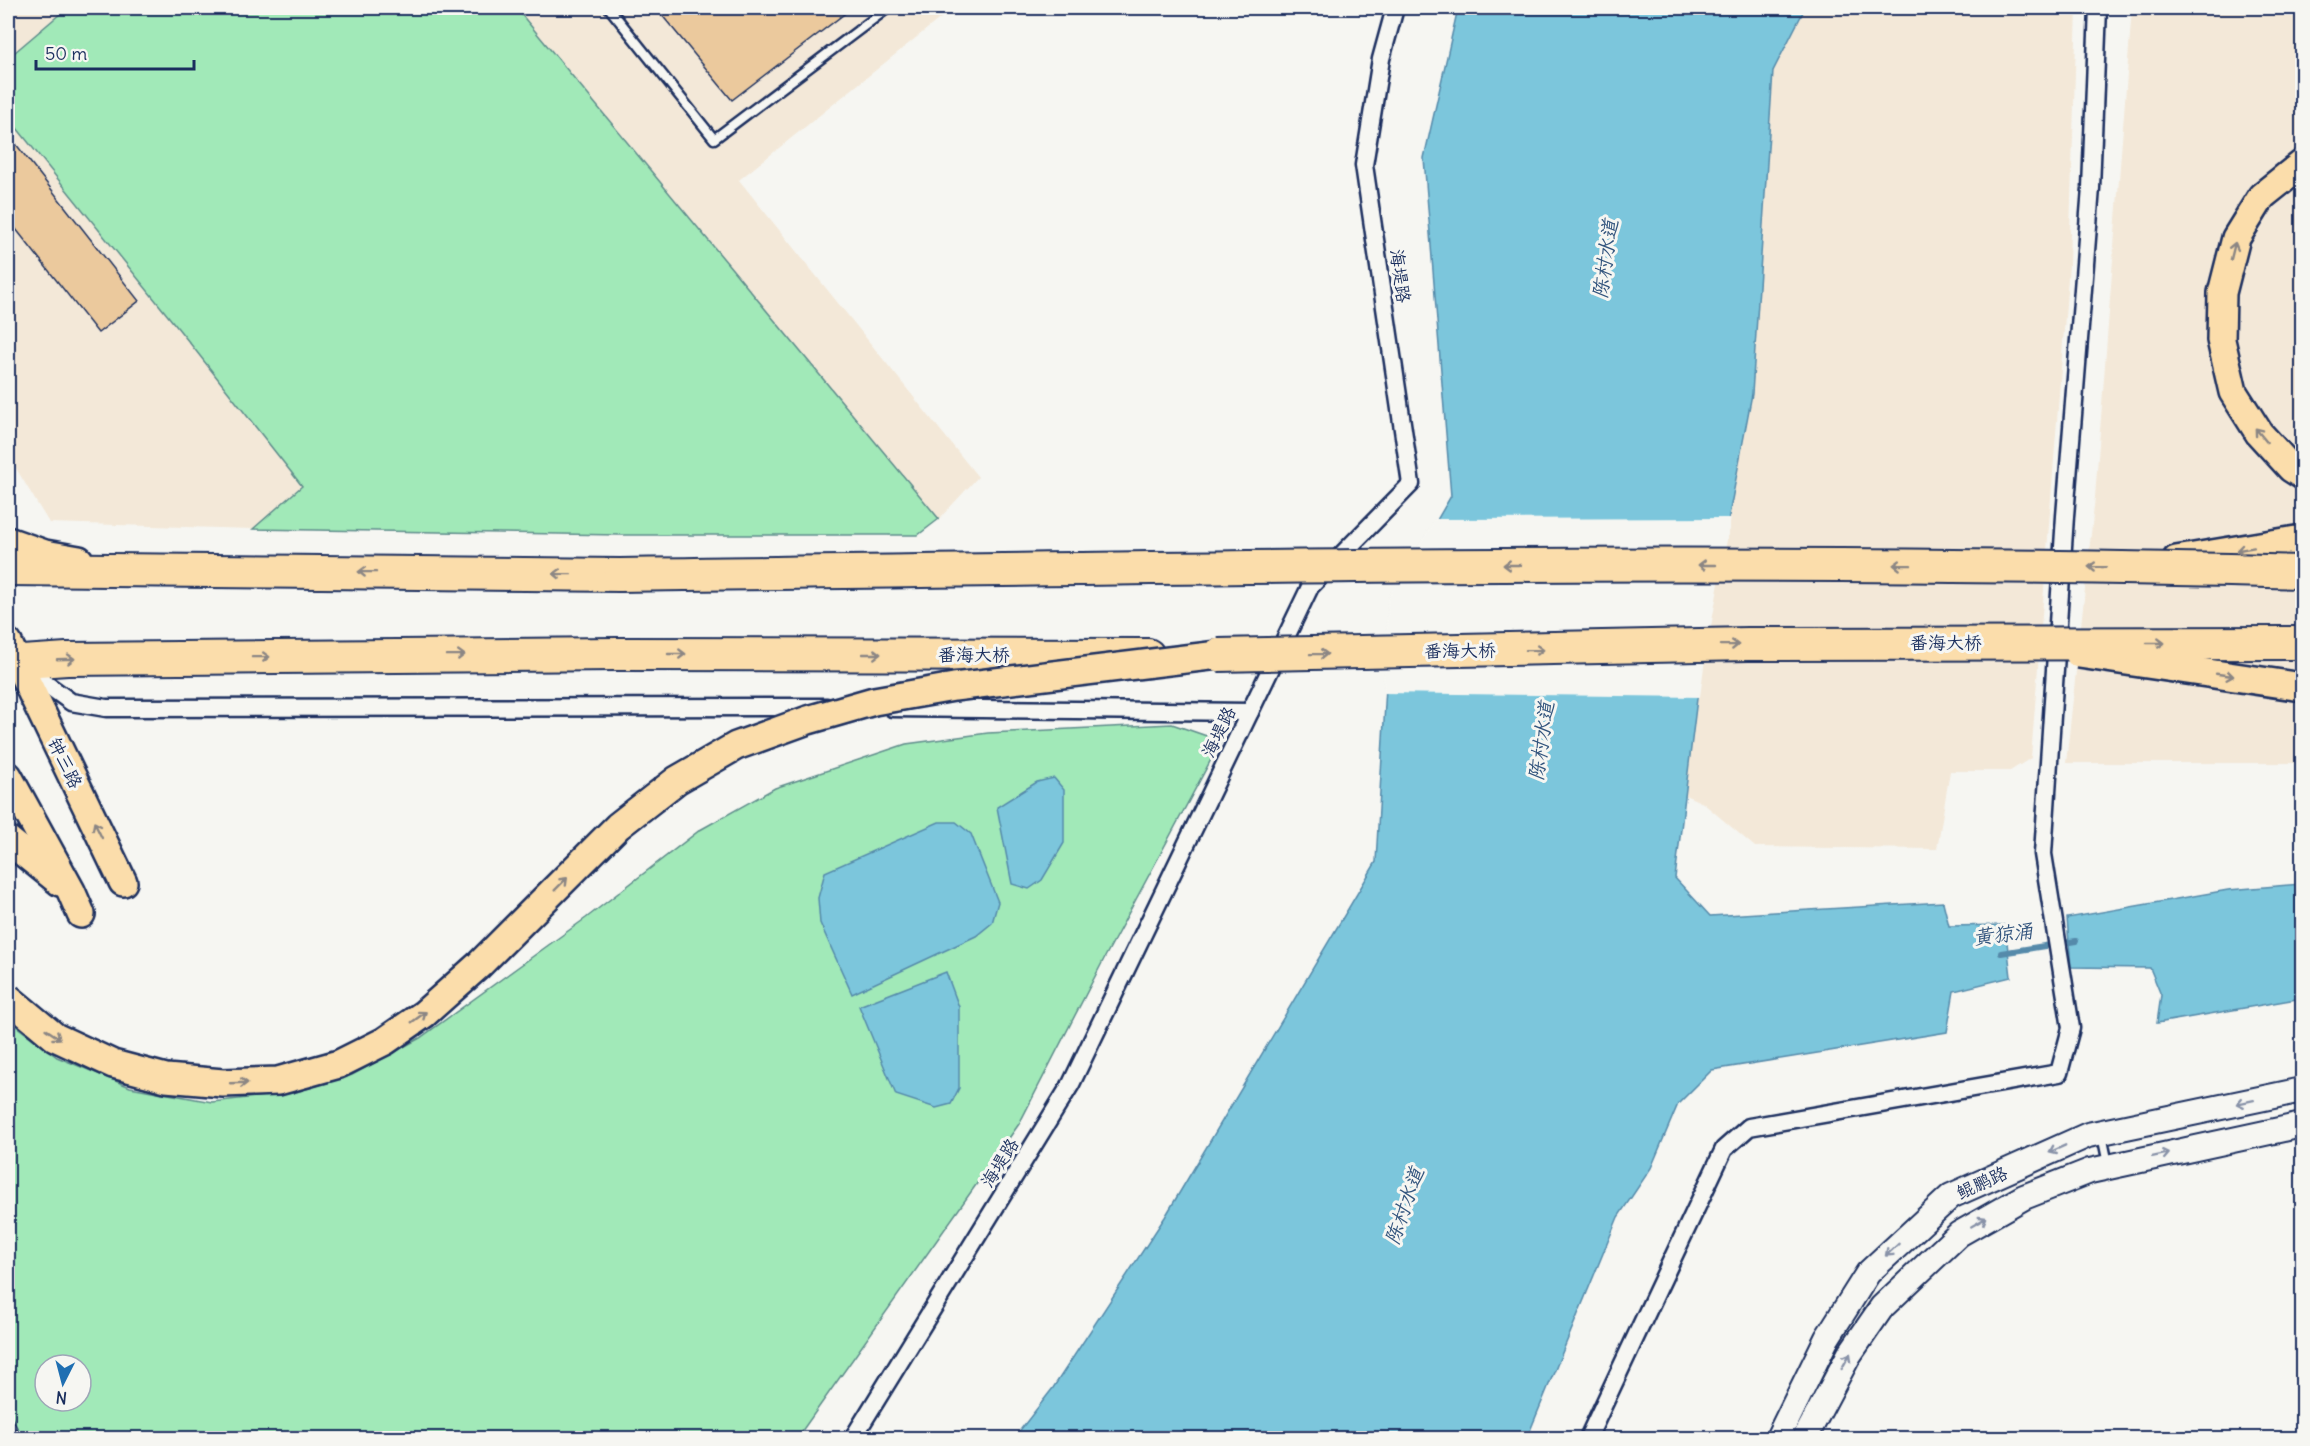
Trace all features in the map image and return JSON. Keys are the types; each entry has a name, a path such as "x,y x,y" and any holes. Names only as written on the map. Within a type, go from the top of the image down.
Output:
{"highway":[{"path":"8,569 620,575 1455,565 2133,567 2302,572"},
{"name":"番海大桥","path":"10,659 618,654 1218,655 1736,645 2302,643"}],"main road":[{"path":"2302,164 2262,196 2236,238 2223,293 2222,340 2233,392 2259,433 2291,468 2302,475"},
{"path":"2133,567 2302,539"},
{"path":"8,541 45,554 97,563 164,570"},
{"path":"2001,643 2302,687"},
{"path":"8,998 55,1037 113,1064 166,1078 223,1083 278,1081 339,1064 385,1041 424,1014 479,965 618,826 677,780 736,746 808,720 874,701 954,687 1218,655"},
{"name":"钟三路","path":"10,659 123,882"},
{"path":"8,776 76,903 8,840"}],"street":[{"name":"海堤路","path":"853,1438 1071,1084 1310,587 1412,484 1364,165 1382,59 1395,8"},
{"path":"1588,1438 1724,1149 1749,1127 2059,1072 2071,1028 2043,854 2065,516 2091,188 2098,8"},
{"path":"10,659 71,702 106,708 747,706 1250,712"},
{"name":"鲲鹏路","path":"1778,1438 1827,1338 1868,1273 1951,1196 2088,1135 2302,1090"},
{"name":"鲲鹏路","path":"1805,1438 1849,1355 1882,1307 1959,1234 2024,1197 2090,1171 2302,1125"}],"lane":[{"path":"609,8 714,139 888,8"},
{"path":"2101,1132 2108,1166"}],"shaded area":[{"path":"8,8 953,8 739,180 978,477 939,519 918,535 619,535 49,523 8,455"},
{"path":"1805,8 2077,8 2069,265 2031,758 2010,771 1950,771 1937,849 1755,847 1703,803 1685,795 1702,658 1752,394 1773,71"},
{"path":"2132,8 2302,8 2302,763 2066,763 2095,497"}],"green space":[{"path":"67,8 516,8 939,519 918,535 619,535 253,529 302,486 8,117 8,58"},
{"path":"1172,724 1221,741 1105,957 1019,1124 797,1438 8,1438 8,1020 57,1057 130,1087 212,1102 293,1093 352,1075 420,1038 586,918 700,830 775,788 906,744 988,733"}],"water":[{"name":"陈村水道","path":"1458,8 1805,8 1773,71 1752,394 1702,658 1675,878 1710,916 1943,902 1949,926 2005,925 2011,977 1954,991 1947,1032 1712,1070 1678,1104 1651,1168 1618,1217 1527,1438 1014,1438 1053,1388 1165,1217 1376,862 1391,599 1451,496 1424,158"},
{"path":"1054,778 1064,790 1064,843 1042,880 1029,889 1012,884 997,807 1037,782"},
{"path":"939,822 956,822 971,834 998,902 992,923 976,936 852,994 820,923 818,898 825,872"},
{"path":"2302,884 2302,998 2157,1023 2161,995 2150,968 2071,967 2067,918 2228,890"},
{"path":"946,972 959,1007 959,1088 951,1104 936,1108 896,1095 859,1006"}],"pier":[{"path":"1731,518 1700,697 1383,693 1388,598 1435,519"}],"building":[{"path":"656,8 852,8 732,100"},
{"path":"8,134 139,301 98,333 8,219"}],"waterway":[{"name":"黄猄涌","path":"2001,953 2076,941"}],"railway":[{"path":"8,1416 19,1438"}]}
